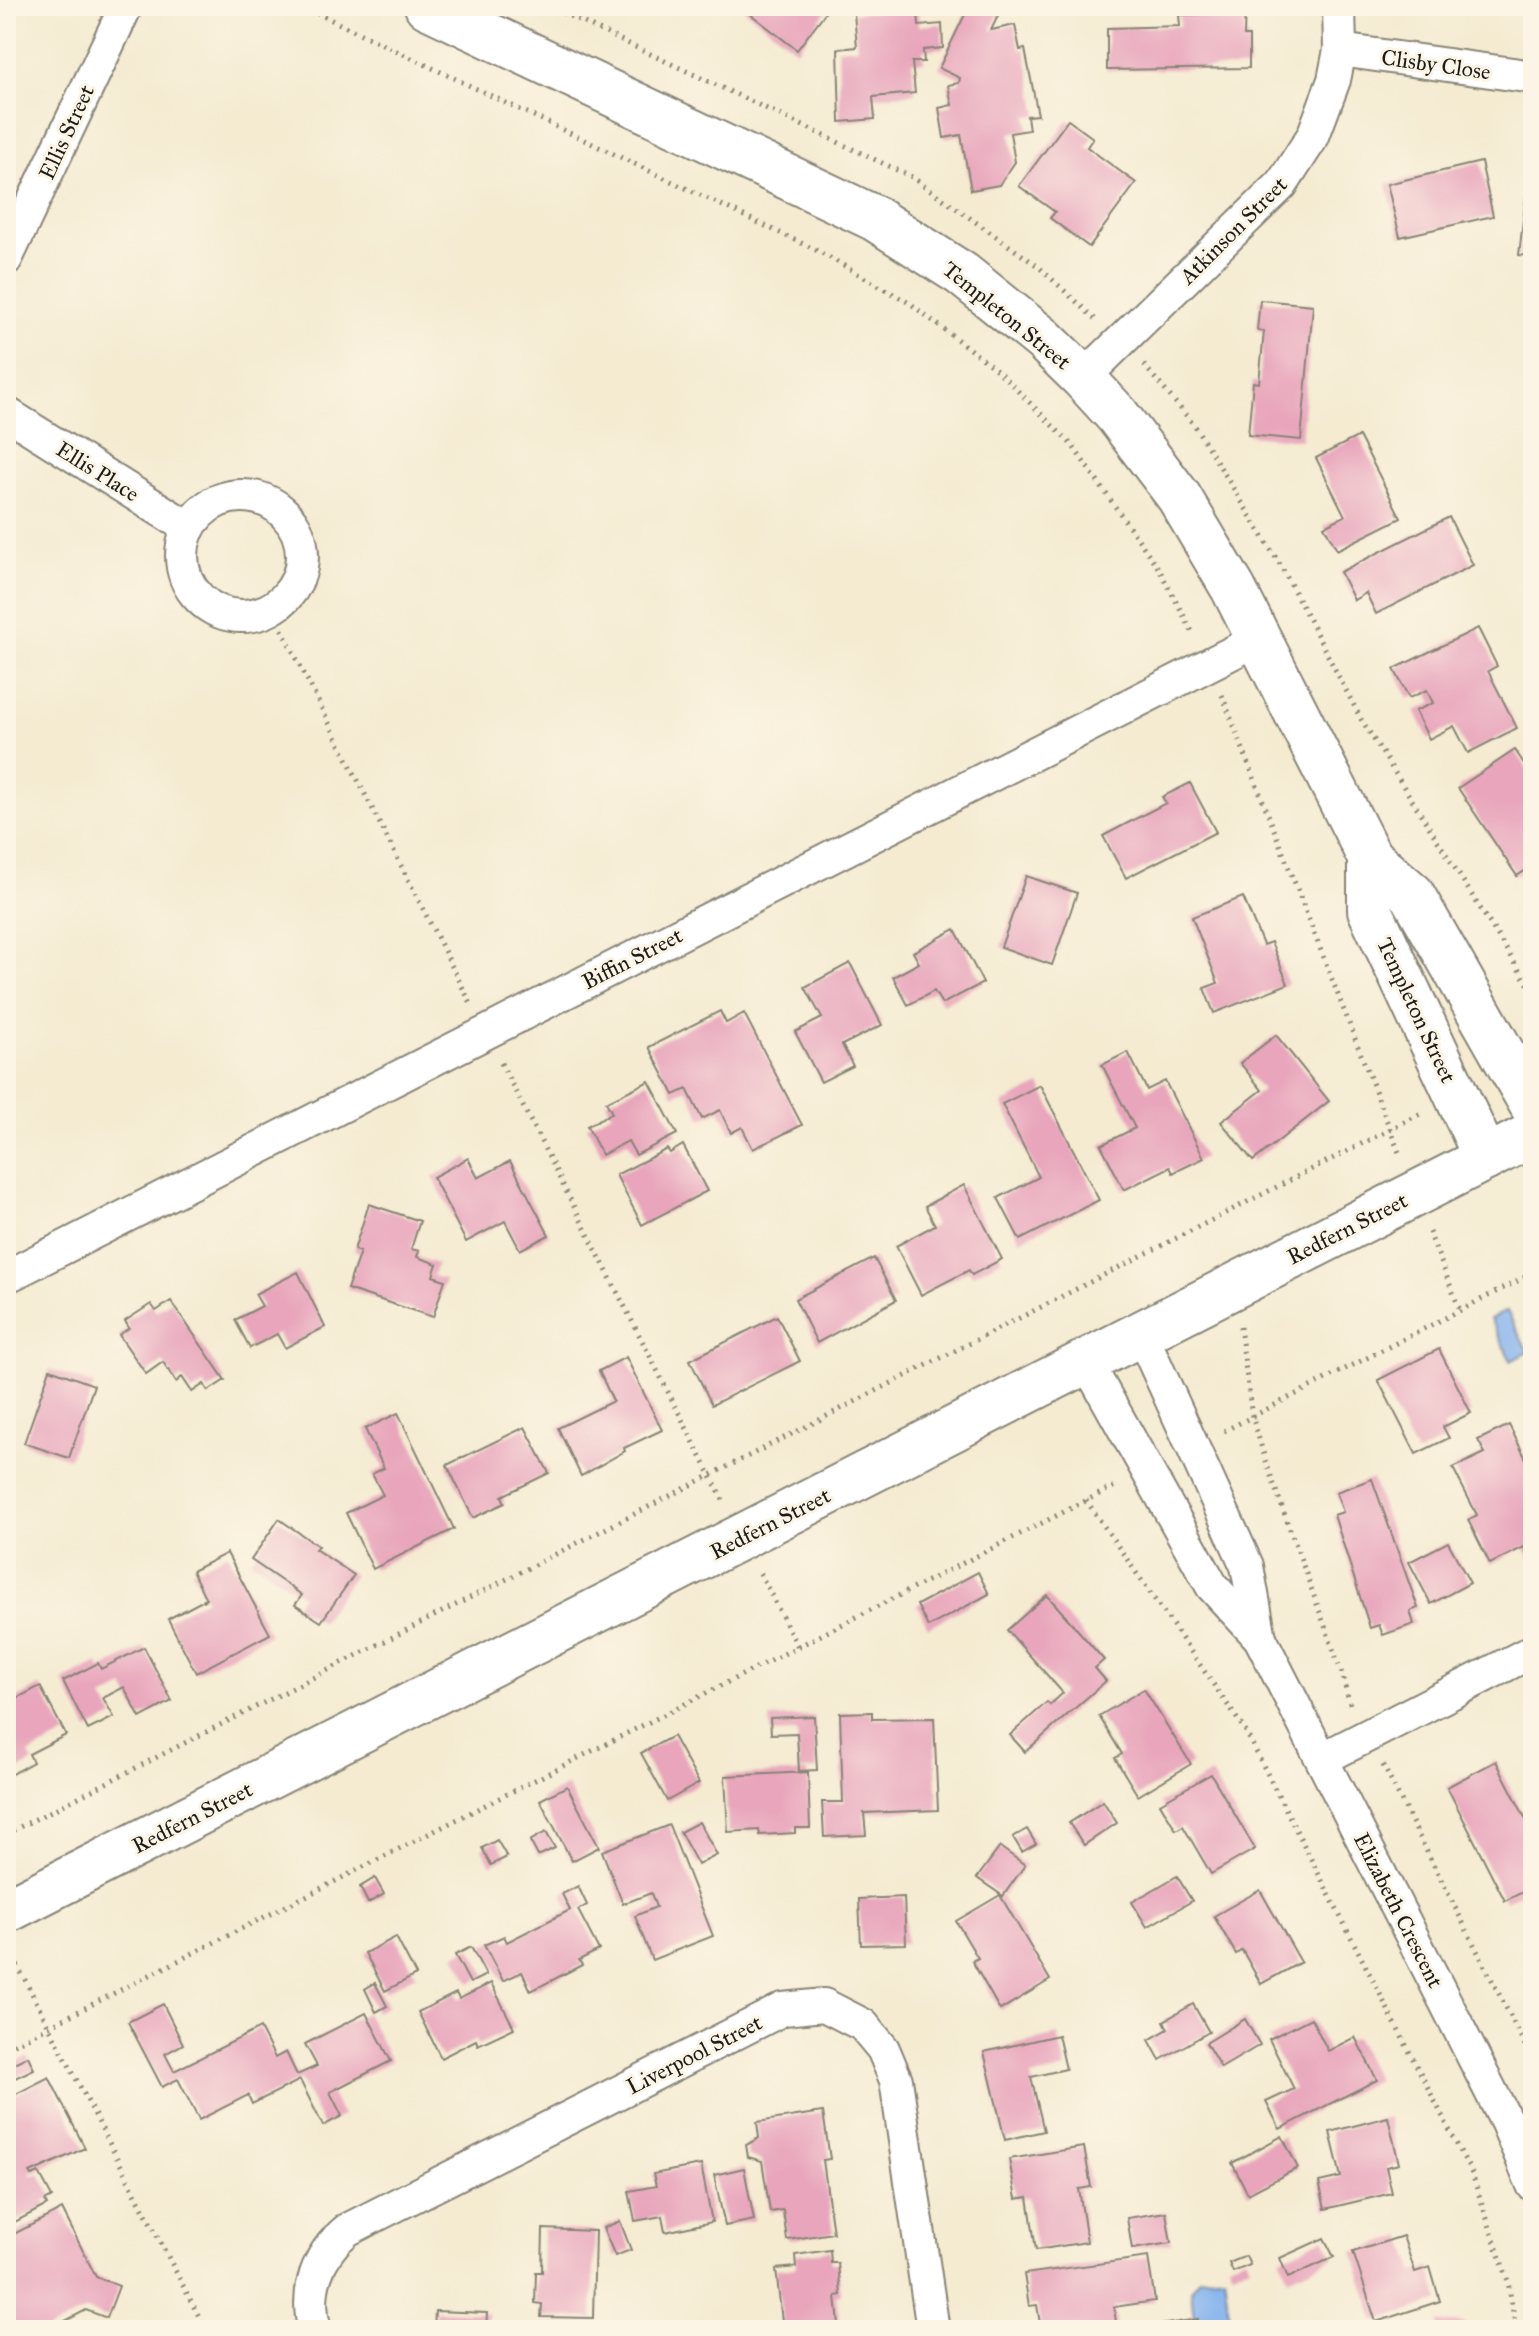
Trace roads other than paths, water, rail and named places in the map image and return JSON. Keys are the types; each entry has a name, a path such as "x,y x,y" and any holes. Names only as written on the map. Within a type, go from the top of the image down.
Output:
{"street":[{"name":"Ellis Street","path":"6,259 126,6"},
{"name":"Templeton Street","path":"427,6 874,218 962,274 1044,340 1083,378 1117,415 1179,497 1233,588 1370,858 1412,894 1533,1107"},
{"name":"Atkinson Street","path":"1083,378 1282,184 1313,136 1334,80 1340,50 1339,6"},
{"name":"Clisby Close","path":"1340,50 1533,77"},
{"name":"Ellis Place","path":"6,413 189,528"},
{"path":"231,497 263,499 289,518 299,536 301,568 293,587 279,603 253,615 233,615 215,609 200,598 188,583 183,565 183,546 189,528 202,511 231,497"},
{"name":"Biffin Street","path":"6,1277 1259,639"},
{"name":"Templeton Street","path":"1370,858 1370,910 1486,1158"},
{"name":"Redfern Street","path":"6,1911 1533,1134"},
{"name":"Elizabeth Crescent","path":"1141,1333 1247,1566 1260,1638"},
{"name":"Elizabeth Crescent","path":"1086,1361 1212,1586 1260,1638 1507,2123 1533,2185"},
{"path":"1322,1759 1533,1651"},
{"name":"Liverpool Street","path":"315,2330 311,2317 313,2278 329,2245 347,2230 783,2009 824,2005 863,2025 883,2049 896,2080 933,2330"}],"water":[{"path":"1507,1311 1528,1352 1511,1361 1490,1319"},
{"path":"1224,2275 1231,2330 1199,2330 1198,2319 1194,2319 1191,2290 1200,2278"}]}
